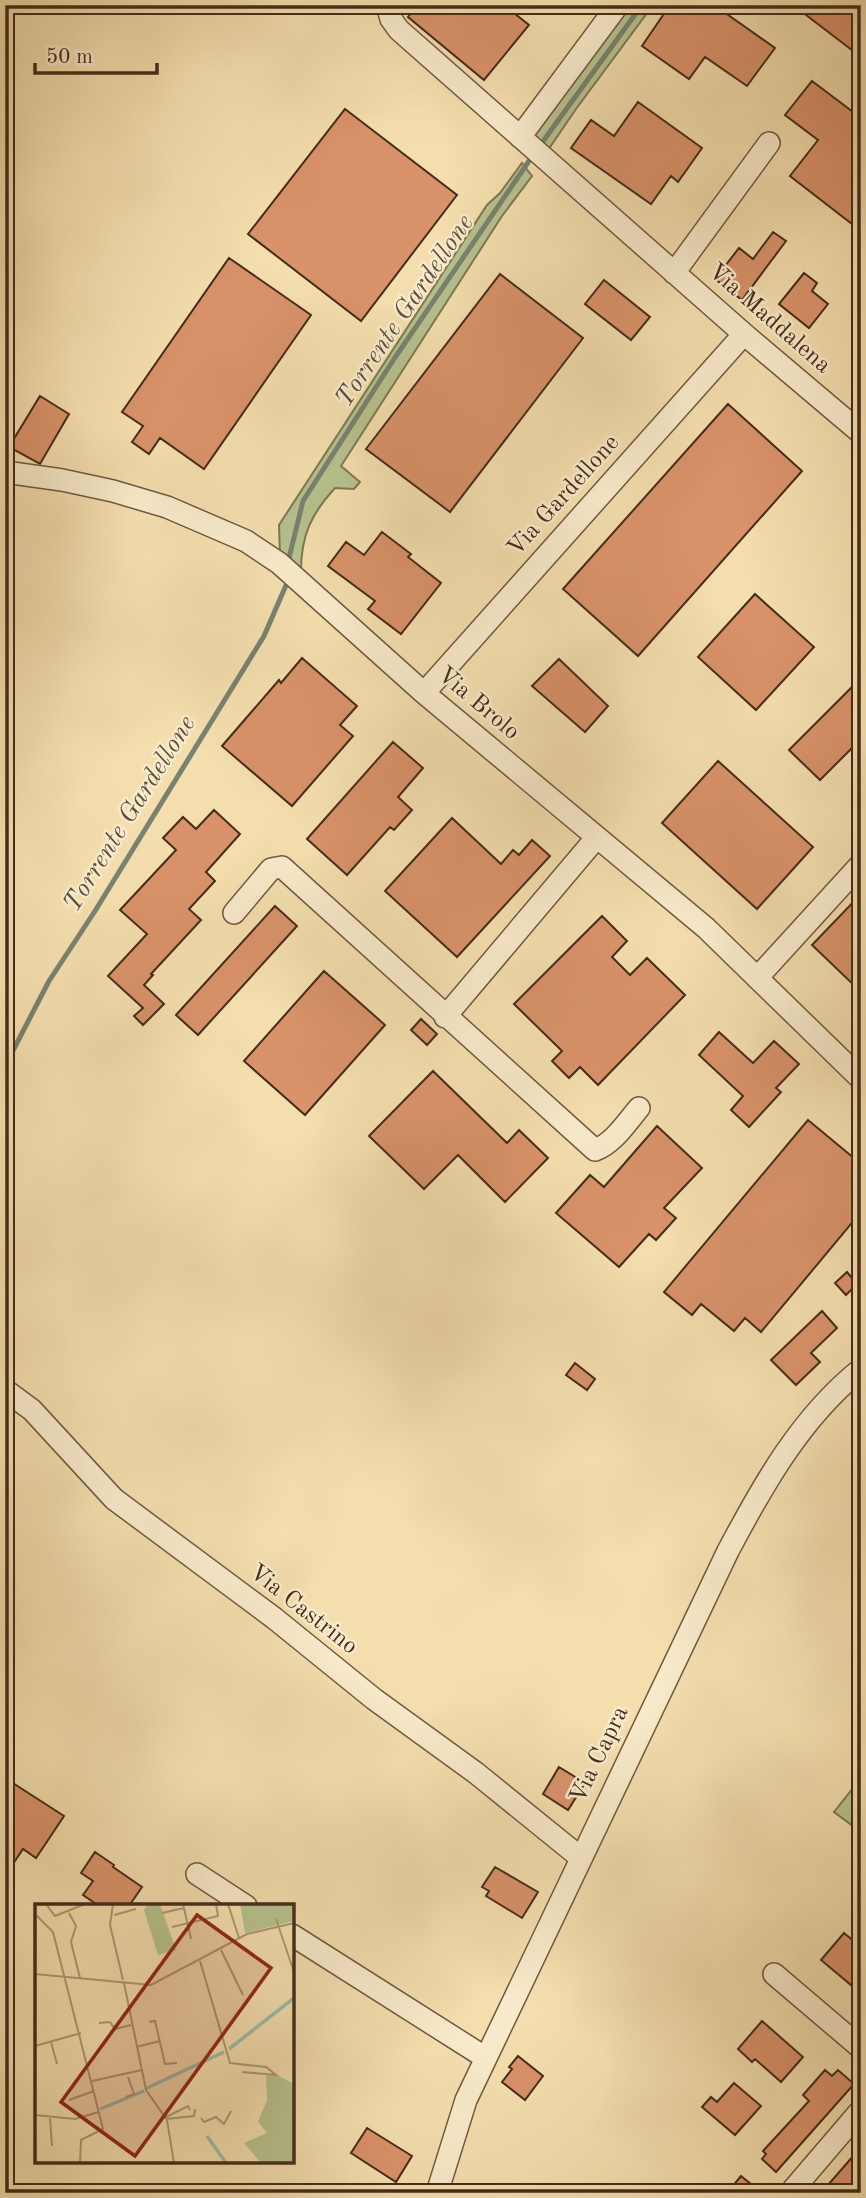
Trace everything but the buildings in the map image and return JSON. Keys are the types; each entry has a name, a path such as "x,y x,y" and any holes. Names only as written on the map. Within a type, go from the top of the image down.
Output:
{"street":[{"name":"Via Maddalena","path":"387,5 391,19 399,30 674,273 861,433"},
{"path":"520,137 618,5"},
{"name":"Via Maddalena","path":"674,273 769,143"},
{"name":"Via Gardellone","path":"424,693 744,334"},
{"name":"Via Brolo","path":"5,472 113,491 167,507 246,541 279,563 424,693 706,928 861,1079"},
{"path":"445,1017 597,838"},
{"path":"757,978 861,864"},
{"path":"233,913 271,869 282,867 595,1150 603,1148 639,1108"},
{"name":"Via Capra","path":"437,2193 466,2100 722,1563 754,1502 795,1438 827,1401 861,1369"},
{"name":"Via Castrino","path":"5,1390 32,1410 114,1499 274,1618 374,1699 476,1773 581,1858"},
{"path":"197,1874 243,1904"},
{"path":"294,1936 486,2058"},
{"path":"774,1974 861,2048"},
{"path":"790,2193 861,2110"}],"green space":[{"path":"628,5 653,5 548,150 533,138"},
{"path":"522,163 532,176 502,216 341,466 360,482 354,489 335,488 314,516 305,536 301,571 280,555 279,525 487,205 500,193"},
{"path":"861,1778 861,1832 834,1812"}],"waterway":[{"name":"Torrente Gardellone","path":"541,144 642,5"},
{"name":"Torrente Gardellone","path":"288,562 303,501 394,359 529,161"},
{"name":"Torrente Gardellone","path":"5,1066 49,981 264,636 287,583"}]}
